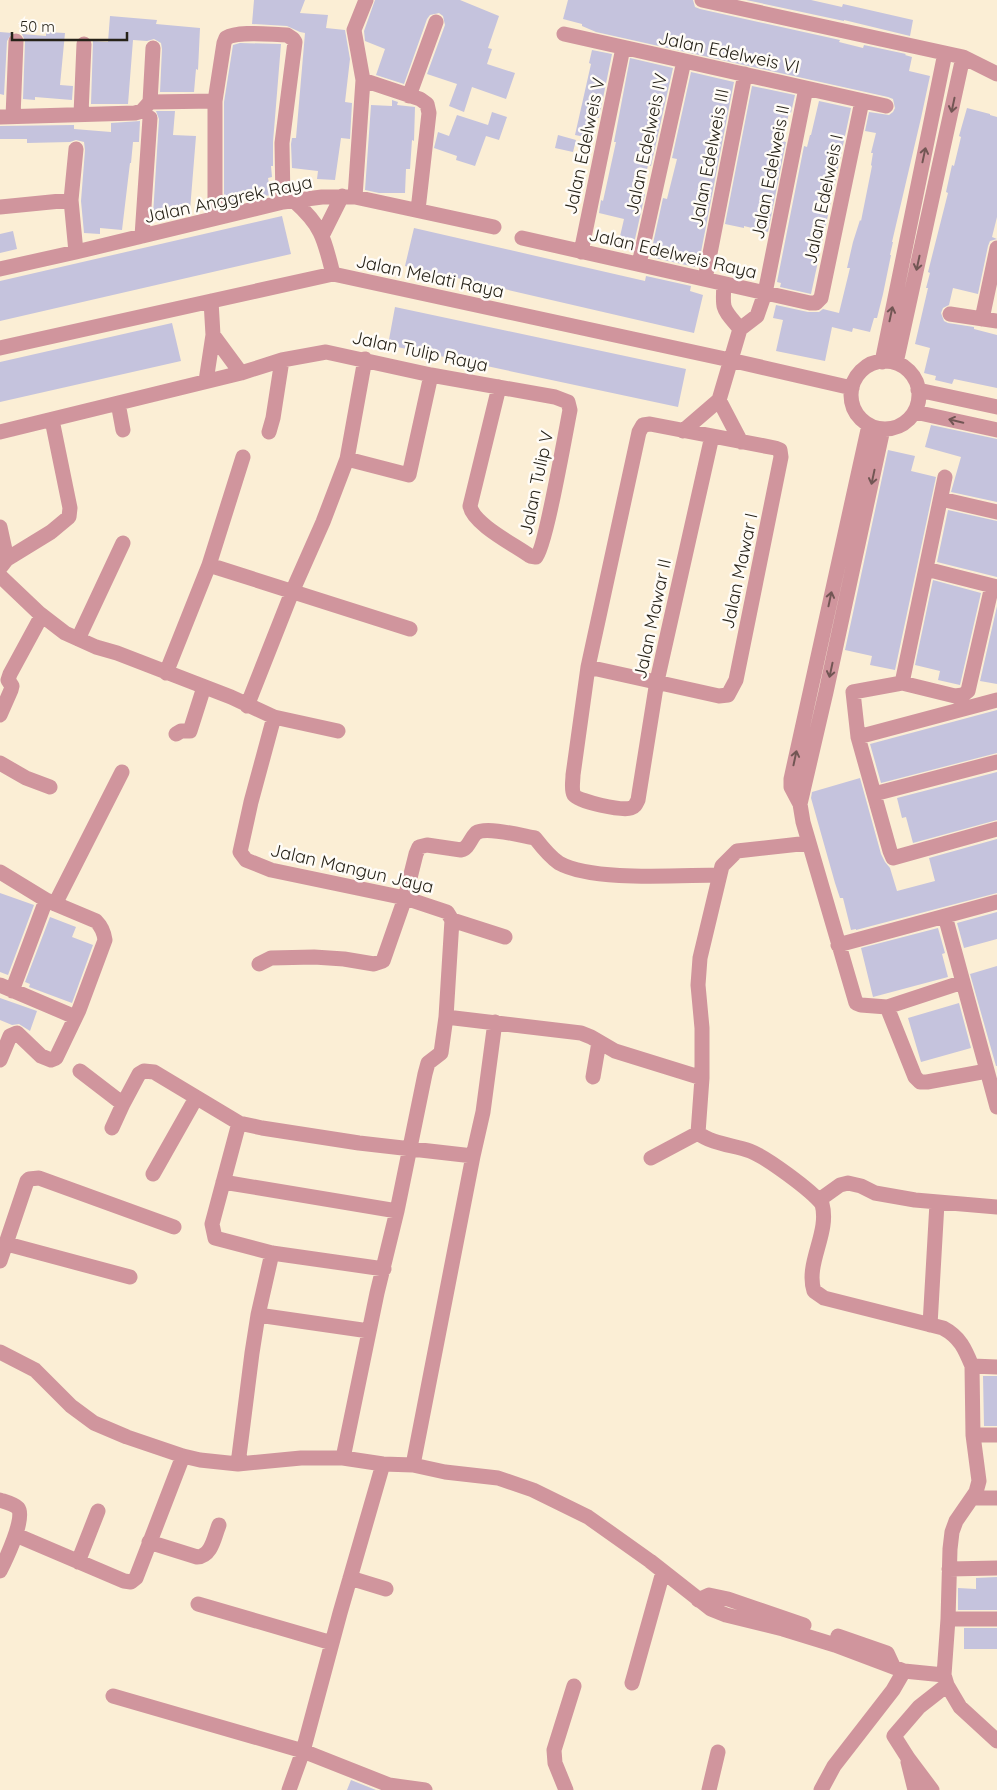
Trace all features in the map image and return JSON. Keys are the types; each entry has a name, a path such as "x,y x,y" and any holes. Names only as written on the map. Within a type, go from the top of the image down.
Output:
{"street":[{"path":"322,234 348,197 363,80 354,30 366,0"},
{"path":"702,0 963,57 997,74"},
{"path":"409,96 436,22"},
{"path":"216,218 215,101 226,38 249,34 287,35 293,39 295,49 282,143 288,201 309,215 322,234 333,274"},
{"name":"Jalan Edelweis VI","path":"564,34 886,106"},
{"path":"16,41 6,117 135,113 142,111 150,102 153,48"},
{"path":"81,114 84,44"},
{"name":"Jalan Edelweis V","path":"581,252 623,48"},
{"path":"889,362 945,53"},
{"path":"889,362 963,57"},
{"name":"Jalan Edelweis IV","path":"639,264 684,61"},
{"name":"Jalan Edelweis III","path":"705,279 745,74"},
{"path":"363,80 424,101 429,108 418,210"},
{"name":"Jalan Edelweis II","path":"740,329 757,316 765,293 806,88"},
{"path":"150,102 215,101"},
{"name":"Jalan Edelweis I","path":"816,303 821,298 862,101"},
{"path":"142,236 150,118"},
{"path":"76,149 71,200 76,252"},
{"name":"Jalan Anggrek Raya","path":"0,268 76,252 288,201 348,197 494,227"},
{"path":"0,207 71,200"},
{"name":"Jalan Edelweis Raya","path":"522,238 816,303"},
{"path":"950,314 990,320 997,248"},
{"name":"Jalan Melati Raya","path":"0,348 333,274 852,388"},
{"path":"683,431 719,400 740,329 724,309 724,284"},
{"path":"206,381 213,335 211,301"},
{"path":"213,335 241,373"},
{"name":"Jalan Tulip Raya","path":"0,432 241,373 282,360 326,352 365,359 431,375 564,400 568,402 570,410"},
{"path":"247,706 347,459 365,359"},
{"path":"268,432 273,418 282,360"},
{"path":"889,362 911,374 916,382 918,401 915,412 907,422 896,428 876,427 858,416 852,402 852,388 856,378 871,364 889,362"},
{"path":"347,459 409,475 431,375"},
{"name":"Jalan Tulip V","path":"499,387 470,506 482,523 530,556 535,557 539,554 545,534 570,410"},
{"path":"918,390 997,407"},
{"path":"719,400 741,442"},
{"path":"118,403 123,430"},
{"path":"915,412 997,430"},
{"path":"0,527 4,563 68,519 70,511 52,420"},
{"name":"Jalan Mawar I","path":"588,667 639,432 643,425 647,424 778,449 781,457 736,680 732,690 724,696 658,682"},
{"path":"800,804 826,692 876,427"},
{"path":"876,427 791,779 791,787 800,804 809,843 856,1003 887,1007 963,982"},
{"name":"Jalan Mawar II","path":"588,667 573,775 573,792 575,796 582,800 622,809 632,808 636,806 638,800 658,682 712,436"},
{"path":"166,673 209,565 243,457"},
{"path":"902,683 945,477"},
{"path":"941,499 997,512"},
{"path":"78,639 123,543"},
{"path":"209,565 410,629"},
{"path":"826,692 853,692 902,683 955,696 963,695 968,691 995,586 926,569"},
{"path":"0,576 42,615 65,633 78,639 231,697 274,717 338,731"},
{"path":"0,715 12,686 8,680 10,674 42,615"},
{"path":"588,667 658,682"},
{"path":"176,734 181,731 190,731 204,687"},
{"path":"853,692 858,737 890,851 894,858 997,829"},
{"path":"858,737 997,700"},
{"name":"Jalan Mangun Jaya","path":"274,717 243,834 240,852 246,860 271,870 406,898 447,912 452,920 505,937"},
{"path":"874,794 997,762"},
{"path":"0,763 26,778 50,787"},
{"path":"75,1016 6,988 50,902 122,772"},
{"path":"259,964 271,958 314,957 374,964 383,960 406,898 416,854 420,846 427,845 460,850 466,848 476,834 490,830 535,838 544,850 560,863 586,871 619,876 720,875"},
{"path":"698,1133 702,1078 702,1028 698,985 700,967 722,866 738,851 809,843"},
{"path":"0,872 50,902 100,924 105,940 56,1058 51,1060 41,1056 17,1033 10,1036 0,1060"},
{"path":"838,945 997,902"},
{"path":"945,916 997,1107"},
{"path":"343,1458 425,1074 428,1063 441,1053 446,1017 452,920"},
{"path":"887,1007 916,1077 920,1082 987,1071"},
{"path":"446,1017 571,1031 591,1037 615,1051 702,1078"},
{"path":"413,1465 483,1112 495,1022"},
{"path":"593,1077 599,1042"},
{"path":"112,1128 138,1074 149,1070 239,1123 340,1140 473,1156"},
{"path":"80,1072 123,1104"},
{"path":"153,1174 196,1098"},
{"path":"239,1123 212,1224 215,1238 272,1254 384,1269"},
{"path":"651,1158 698,1133"},
{"path":"698,1133 703,1137 762,1156 819,1200 823,1209 824,1220 812,1278 814,1291 824,1298 943,1328 953,1333 960,1341 972,1366 973,1435 979,1481 976,1492 956,1521 952,1532 945,1680 960,1707 997,1741"},
{"path":"0,1261 27,1181 35,1178 174,1227"},
{"path":"223,1182 397,1211"},
{"path":"819,1200 840,1184 848,1183 861,1186 875,1193 937,1203 997,1207"},
{"path":"930,1325 937,1203"},
{"path":"6,1244 130,1277"},
{"path":"238,1464 258,1315 272,1254"},
{"path":"258,1315 369,1331"},
{"path":"0,1352 35,1370 71,1406 94,1423 127,1438 184,1456 200,1460 238,1464 301,1458 343,1458 383,1464 413,1465 445,1472 498,1478 533,1490 588,1516 711,1609 726,1615 783,1628 801,1629 898,1668 945,1680"},
{"path":"972,1366 997,1366"},
{"path":"973,1435 997,1435"},
{"path":"16,1535 124,1581 132,1582 136,1578 184,1456"},
{"path":"290,1790 383,1464"},
{"path":"972,1498 997,1498"},
{"path":"0,1500 20,1511 16,1535 0,1571"},
{"path":"78,1562 98,1511"},
{"path":"149,1542 201,1557 209,1551 219,1525"},
{"path":"949,1568 997,1568"},
{"path":"632,1683 663,1572"},
{"path":"350,1578 386,1589"},
{"path":"198,1604 332,1643"},
{"path":"948,1619 997,1619"},
{"path":"821,1790 834,1766 893,1690 898,1668"},
{"path":"932,1790 894,1738 894,1734 945,1680"},
{"path":"566,1790 555,1763 554,1750 574,1686"},
{"path":"113,1696 302,1751 389,1785 425,1790"},
{"path":"708,1790 718,1752"},
{"path":"908,1758 915,1790"}],"building":[{"path":"254,0 305,0 300,13 328,15 326,28 345,30 350,59 345,102 352,103 350,139 341,138 335,180 317,179 318,171 292,168 291,144 292,138 296,138 305,33 287,26 252,24"},
{"path":"375,0 460,0 499,16 488,48 492,49 487,64 515,73 506,99 472,87 464,112 449,106 457,84 427,74 445,25 443,16 439,13 430,15 427,19 404,84 376,75 385,49 365,41 364,31"},
{"path":"568,0 693,0 695,7 700,9 840,40 839,42 863,48 864,45 906,54 912,57 909,71 930,76 892,242 883,294 877,318 874,318 870,332 853,328 852,332 832,327 825,361 776,351 783,320 773,318 776,305 808,312 819,312 823,309 839,313 850,268 847,268 853,242 861,221 872,166 873,153 871,153 876,133 865,131 869,112 889,115 895,108 893,99 596,32 582,26 582,24 563,19"},
{"path":"746,0 811,0 842,7 843,4 913,20 910,36"},
{"path":"110,16 157,20 156,24 200,28 198,70 196,69 194,92 160,92 161,43 154,39 147,41 133,40 128,104 91,104 93,41 108,42"},
{"path":"0,32 12,33 7,41 4,95 0,94"},
{"path":"46,32 65,33 60,85 73,86 72,100 35,97 35,100 23,99 25,41 22,34 46,36"},
{"path":"240,43 281,44 273,142 273,166 271,166 272,177 268,178 271,195 224,203 224,102 233,45"},
{"path":"592,50 612,54 599,118 595,117 590,138 575,135 591,64 589,63"},
{"path":"630,58 673,68 651,166 648,165 642,193 645,194 633,248 618,245 624,219 599,213 616,142 614,142"},
{"path":"691,72 734,82 701,252 699,252 695,267 650,257 663,198 667,199 677,159 672,158"},
{"path":"752,86 795,95 782,141 786,142 768,232 744,226 744,228 725,224"},
{"path":"392,100 398,102 397,105 415,107 414,141 412,140 410,169 406,169 405,193 379,193 365,190 371,105 392,106"},
{"path":"819,101 851,108 811,294 780,287 781,283 777,282 804,146 807,147"},
{"path":"967,108 997,117 997,217 992,237 997,239 990,241 988,246 978,294 953,288 949,305 943,308 941,313 944,321 948,323 974,327 974,329 997,335 997,388 954,379 952,384 935,380 936,376 924,373 930,348 915,344 928,288 926,288 930,273 928,272"},
{"path":"156,111 175,111 173,135 196,136 190,210 167,209 166,216 153,215 159,119"},
{"path":"492,112 507,117 499,140 486,136 475,166 456,160 457,156 434,148 438,132 449,136 457,115 488,125"},
{"path":"140,121 139,142 133,142 122,230 100,228 100,234 84,233 81,201 84,142 76,140 70,142 27,143 27,139 0,139 0,126 74,125 74,129 111,132 111,123"},
{"path":"558,135 576,140 573,152 555,148"},
{"path":"282,216 291,254 0,321 0,281"},
{"path":"414,228 645,281 646,276 691,286 690,291 703,295 694,333 405,266"},
{"path":"13,231 17,249 0,253 0,234"},
{"path":"395,307 686,369 678,407 388,345"},
{"path":"172,323 181,361 0,402 0,362"},
{"path":"931,425 997,439 997,502 951,492 961,457 925,447"},
{"path":"888,450 915,456 911,471 936,477 895,670 870,665 872,656 845,650"},
{"path":"948,510 997,521 997,577 937,562"},
{"path":"933,580 981,593 960,685 938,680 940,671 915,665"},
{"path":"997,606 997,684 980,681"},
{"path":"997,710 997,753 881,783 870,744"},
{"path":"997,772 997,820 913,843 906,817 902,818 897,798"},
{"path":"860,778 881,854 890,868 897,891 935,881 929,858 997,839 997,893 851,930 843,898 840,898 835,883 811,798 812,792"},
{"path":"0,893 34,905 8,975 0,972"},
{"path":"997,912 997,939 964,948 957,923"},
{"path":"50,917 76,927 72,937 93,945 72,1003 29,987 30,984 25,982"},
{"path":"938,928 945,953 942,954 948,977 873,997 861,948"},
{"path":"997,966 997,1066 996,1066 970,974"},
{"path":"0,998 37,1011 30,1031 19,1024 12,1025 0,1020"},
{"path":"959,1003 971,1048 921,1062 908,1018"},
{"path":"983,1376 997,1376 997,1426 984,1426"},
{"path":"997,1577 997,1610 958,1610 958,1588 976,1589 976,1578"},
{"path":"964,1628 997,1628 997,1649 964,1649"},
{"path":"351,1780 376,1790 347,1790"}]}
